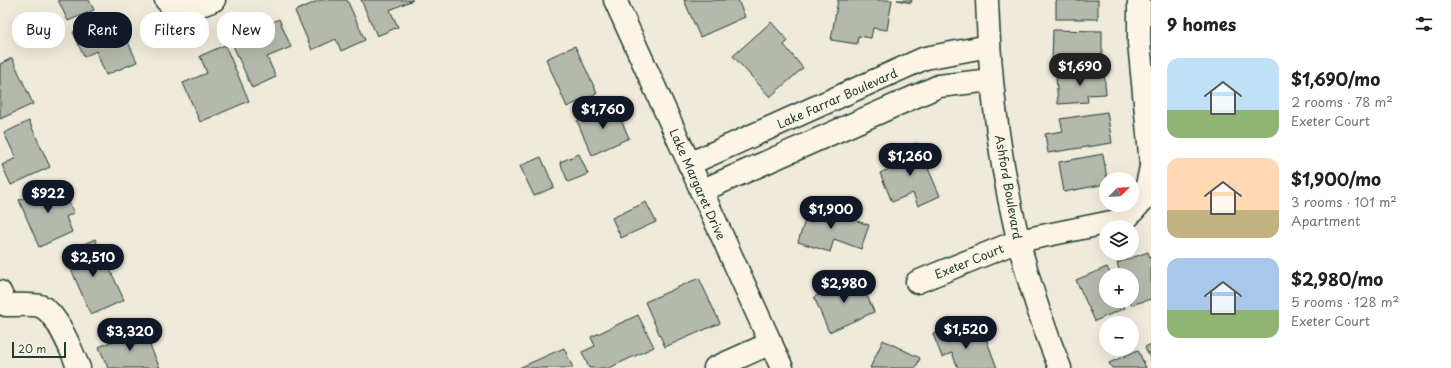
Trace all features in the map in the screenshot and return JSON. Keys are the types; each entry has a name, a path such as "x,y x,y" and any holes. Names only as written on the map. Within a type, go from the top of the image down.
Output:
{"street":[{"path":"166,0 170,4 204,4 214,0"},
{"name":"Lake Margaret Drive","path":"615,0 782,368"},
{"name":"Ashford Boulevard","path":"987,0 991,80 1004,173 1018,241 1044,331 1060,368"},
{"name":"Exeter Court","path":"917,282 1018,241 1126,219 1144,199 1151,165 1138,43 1139,0"},
{"name":"Lake Farrar Boulevard","path":"689,164 925,58 989,46"},
{"path":"702,191 939,86 991,80"},
{"path":"3,298 39,305 52,315 67,341 79,368"},
{"path":"715,368 770,343"}],"building":[{"path":"58,0 89,0 94,10 89,12 73,12 73,19 68,21"},
{"path":"320,0 347,0 365,40 341,51 336,39 312,50 295,11"},
{"path":"361,0 413,0 390,10 398,27 377,36"},
{"path":"684,0 738,0 745,17 700,37"},
{"path":"838,0 892,0 887,30 873,28 871,38 858,36 857,44 831,40"},
{"path":"897,0 912,0 911,3"},
{"path":"1056,0 1098,0 1098,19 1056,19"},
{"path":"279,19 291,47 267,57 276,77 252,88 234,48 275,48 275,21"},
{"path":"771,22 788,41 784,45 803,68 770,97 733,56"},
{"path":"1053,30 1102,31 1102,62 1052,61"},
{"path":"575,46 597,93 567,107 546,59"},
{"path":"80,48 131,48 137,62 106,75 96,51 84,57"},
{"path":"218,48 226,48 249,101 200,122 183,83 207,73 200,56"},
{"path":"12,58 33,104 0,119 0,64"},
{"path":"1104,72 1106,94 1087,95 1088,102 1058,104 1056,77"},
{"path":"614,104 629,138 592,155 577,121"},
{"path":"1107,112 1112,143 1048,153 1045,134 1063,131 1060,119"},
{"path":"29,121 50,167 11,185 2,165 16,158 4,133"},
{"path":"917,143 940,196 918,206 913,193 892,202 880,173 894,167 889,155"},
{"path":"579,154 588,174 568,182 560,162"},
{"path":"1103,154 1106,172 1099,172 1099,185 1064,192 1059,162"},
{"path":"541,157 554,187 534,196 520,166"},
{"path":"61,183 74,213 66,217 72,232 39,247 19,200"},
{"path":"646,202 656,222 621,238 612,218"},
{"path":"810,205 869,225 861,249 834,239 830,252 798,242"},
{"path":"95,239 100,250 94,253 100,266 107,263 124,300 91,315 64,253"},
{"path":"1148,252 1151,261 1151,299 1139,303 1139,268 1119,268 1117,263 1125,260 1139,260 1139,255"},
{"path":"1099,270 1099,308 1125,308 1107,316 1099,316 1099,319 1095,321 1076,280"},
{"path":"859,277 874,312 829,332 814,297"},
{"path":"699,278 720,323 665,347 645,302"},
{"path":"638,315 654,347 609,368 589,368 582,352 595,346 591,337"},
{"path":"952,327 958,342 984,333 997,368 958,368 952,353 942,357 933,334"},
{"path":"142,328 160,368 108,368 99,347"},
{"path":"883,340 920,358 916,368 870,368"},
{"path":"1151,344 1151,361 1145,347"},
{"path":"564,348 573,368 519,368"},
{"path":"1139,352 1146,368 1112,368 1109,363 1125,356 1139,356"}]}
